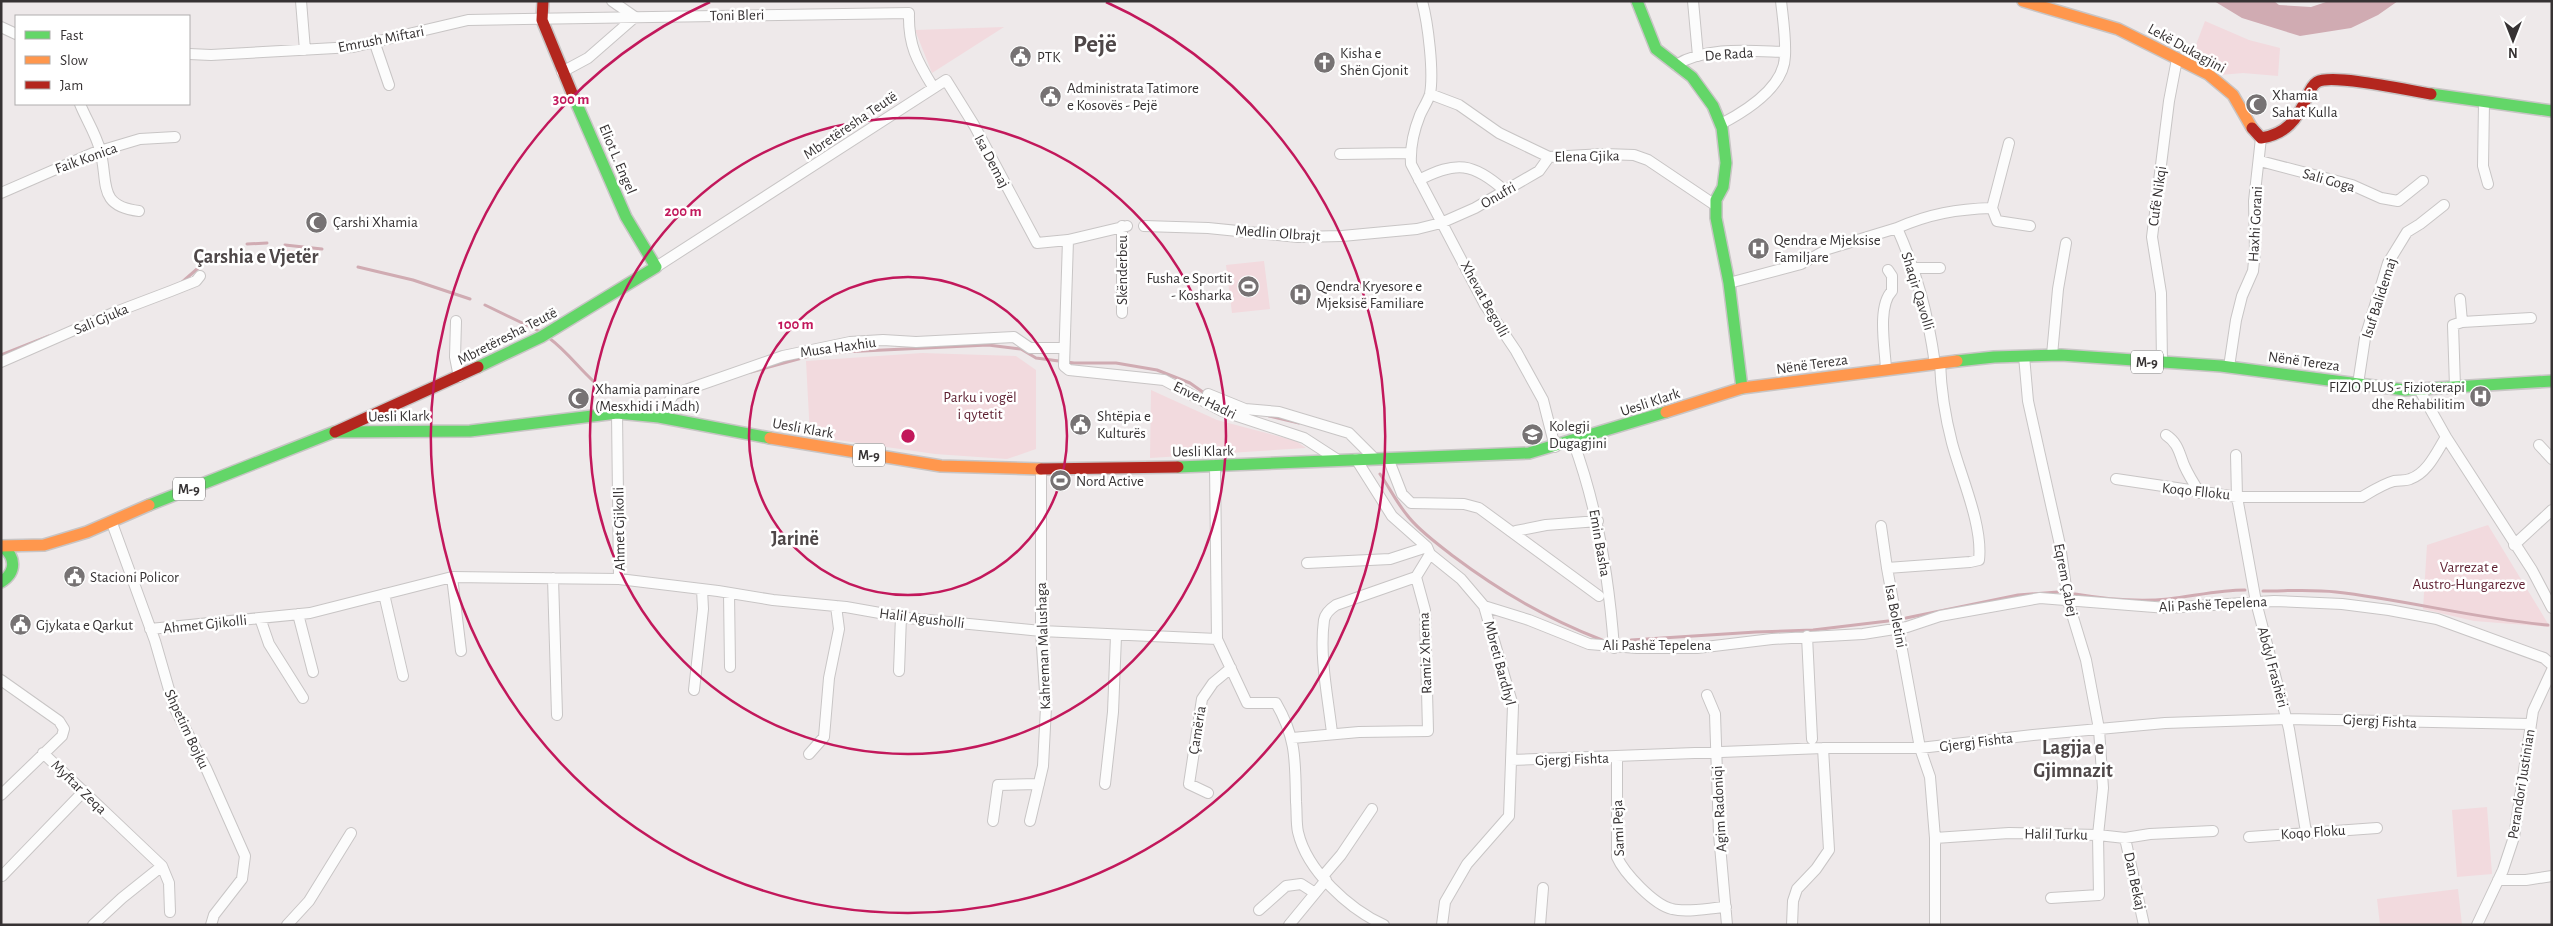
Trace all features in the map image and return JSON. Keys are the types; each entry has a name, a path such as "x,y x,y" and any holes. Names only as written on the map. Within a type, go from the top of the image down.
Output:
{"main road":[{"name":"Eliot L. Engel","path":"543,1 542,20 562,72 598,149 626,218 656,268"},
{"path":"1637,1 1656,49 1692,77 1713,106 1721,124 1726,163 1723,187 1715,206 1729,283 1742,388"},
{"name":"Lekë Dukagjini","path":"2023,1 2118,28 2221,83 2233,95 2248,124 2261,138"},
{"path":"2261,138 2277,136 2286,132 2297,116 2310,89 2317,82 2326,79 2341,78 2484,103 2552,111"},
{"name":"Mbretëresha Teutë","path":"1,546 44,545 112,523 180,492 334,432 459,377 541,337 656,268"},
{"name":"Nënë Tereza","path":"1742,388 1938,363 2052,355 2229,366 2405,390 2552,381"},
{"name":"Uesli Klark","path":"334,432 470,431 617,413 659,417 699,426 941,466 1040,470 1238,466 1356,459 1529,453 1555,447 1742,388"},
{"path":"388,408 392,421 402,430"},
{"name":"Mbretëresha Teutë","path":"21,562 44,545"},
{"name":"M-9","path":"1,546 21,562 3,583"}],"street":[{"path":"301,1 305,50"},
{"path":"562,72 588,58 635,17 612,1"},
{"name":"Xhevat Begolli","path":"1422,1 1427,20 1430,55 1430,94 1420,115 1411,153 1411,164 1441,224 1462,257 1485,305 1516,351 1543,400 1555,447"},
{"path":"1693,1 1698,56"},
{"path":"1721,124 1751,106 1767,92 1779,76 1785,52 1780,1"},
{"name":"Toni Bleri","path":"542,20 909,13 910,42 918,63 933,87"},
{"name":"Emrush Miftari","path":"190,54 211,55 353,47 468,20 542,20"},
{"path":"1,27 15,34"},
{"path":"374,41 389,85"},
{"name":"De Rada","path":"1676,65 1687,58 1698,56 1747,51 1785,52"},
{"name":"Cufë Nikqi","path":"2162,363 2161,292 2152,237 2169,101 2177,59"},
{"name":"Mbretëresha Teutë","path":"656,268 812,169 946,80"},
{"name":"Isa Demaj","path":"946,80 974,126 1037,243 1068,240"},
{"name":"Elena Gjika","path":"1430,94 1459,105 1499,133 1549,157 1604,154 1634,156 1648,160 1715,206"},
{"path":"2484,103 2483,166 2488,184"},
{"path":"80,105 100,151 105,188 111,199 118,206 139,211"},
{"name":"Faik Konica","path":"1,193 100,151 140,139 175,137"},
{"name":"Haxhi Gorani","path":"2229,366 2236,320 2242,296 2253,271 2255,252 2254,201 2260,161 2261,138"},
{"path":"2009,143 1992,208 1997,221 2030,226"},
{"path":"1340,154 1411,153"},
{"name":"Onufri","path":"1441,224 1539,171 1549,157"},
{"name":"Sali Goga","path":"2260,161 2352,185 2382,198 2398,201 2423,182"},
{"path":"1418,180 1440,169 1468,167 1489,177 1504,191"},
{"name":"Isuf Balidemaj","path":"2358,384 2364,338 2388,262 2407,232 2444,205"},
{"path":"1729,283 1801,264 1828,250 1897,228 1923,216 1942,212 1992,208"},
{"name":"Medlin Olbrajt","path":"1144,226 1208,228 1276,236 1314,237 1417,230 1441,224"},
{"name":"Skënderbeu","path":"1068,240 1124,226 1122,313"},
{"name":"Shaqir Qavolli","path":"1897,228 1915,268 1938,363"},
{"path":"1064,357 1068,240"},
{"path":"2052,355 2058,289 2066,243"},
{"path":"1915,268 1940,268"},
{"path":"1886,369 1883,309 1885,298 1892,291 1892,276 1888,270"},
{"name":"Sali Gjuka","path":"1,362 113,313 171,292 200,276"},
{"path":"2460,299 2462,322"},
{"path":"2455,387 2453,324 2531,318"},
{"path":"456,321 455,357 459,377"},
{"name":"Musa Haxhiu","path":"659,417 674,394 783,356 850,342 883,340 916,342 1014,337 1030,348 1064,357"},
{"name":"Eqrem Çabej","path":"2024,356 2028,401 2060,544 2068,601 2086,660 2099,729 2103,788 2098,835"},
{"name":"Enver Hadri","path":"1064,357 1069,370 1164,380 1222,411 1304,438 1338,460"},
{"name":"Isa Boletini","path":"1935,925 1935,838 1930,777 1920,748 1887,568 1979,560 1980,550 1975,522 1942,403 1938,363"},
{"path":"2419,390 2446,437 2514,545 2532,570 2552,608"},
{"name":"Enver Hadri","path":"1208,394 1245,409 1280,412 1349,433 1375,459"},
{"name":"Ahmet Gjikolli","path":"150,629 298,614 452,577 620,579 617,413"},
{"path":"2166,435 2174,441 2180,451 2184,464 2200,493"},
{"path":"2236,497 2280,499 2362,496 2394,481 2410,479 2418,474 2426,467 2446,437"},
{"name":"Emin Basha","path":"1573,441 1598,521 1610,602 1614,648"},
{"path":"2539,445 2552,459"},
{"name":"Koqo Flloku","path":"2116,479 2236,497 2236,455"},
{"path":"1388,458 1402,494 1411,502 1464,504 1479,508 1599,596"},
{"name":"Mbreti Bardhyl","path":"1356,459 1392,516 1461,579 1484,606 1513,706 1509,816 1467,864 1445,902 1442,925"},
{"path":"1214,465 1216,639 1247,703 1276,703 1292,738 1298,832 1309,858 1342,897 1372,920 1384,925"},
{"name":"Kahreman Malushaga","path":"1030,822 1043,766 1046,707 1041,631 1040,470"},
{"name":"Abdyl Frashëri","path":"2236,497 2256,602 2287,719"},
{"path":"2514,545 2552,510"},
{"path":"1516,531 1546,525 1598,521"},
{"name":"Shpetim Bojku","path":"112,523 150,629 174,707 206,768 245,856 242,879 214,915 211,925"},
{"path":"1881,526 1887,568"},
{"path":"1307,563 1390,559 1428,550"},
{"path":"1292,738 1332,734 1324,668 1324,618 1330,608 1416,576 1428,550"},
{"name":"Ramiz Xhema","path":"1332,734 1428,731 1425,610 1416,576"},
{"path":"452,577 461,651"},
{"path":"553,578 557,715"},
{"name":"Halil Agusholli","path":"620,579 901,616 1041,631 1116,636 1216,639"},
{"path":"694,690 703,609 702,589"},
{"path":"729,593 730,667"},
{"path":"384,594 403,676"},
{"name":"Ali Pashë Tepelena","path":"1484,606 1529,620 1589,644 1614,648 1696,648 1807,636 1864,634 1898,628 1940,616 2040,598 2167,608 2256,602 2342,604 2437,619 2544,658 2552,665"},
{"path":"809,754 824,737 829,678 839,630 836,606"},
{"path":"298,614 313,672"},
{"path":"899,671 901,616"},
{"name":"Ahmet Gjikolli","path":"260,618 269,644 303,698"},
{"path":"1105,784 1113,712 1116,636"},
{"path":"1807,636 1812,739"},
{"name":"Çamëria","path":"1208,793 1189,784 1202,699 1213,683 1231,668"},
{"name":"Perandori Justinian","path":"2477,925 2498,880 2514,837 2530,724 2533,711 2552,670"},
{"name":"Myftar Zeqa","path":"1,680 59,721 64,729 62,736 43,753 162,866 169,883 170,912"},
{"name":"Agim Radoniqi","path":"1707,695 1714,714 1719,834 1727,925"},
{"path":"2287,719 2306,832"},
{"name":"Gjergj Fishta","path":"1511,760 1716,754 1824,748 1920,748 2165,723 2287,719 2530,724"},
{"path":"1792,925 1793,901 1797,889 1829,850 1824,748"},
{"path":"1,795 43,753"},
{"name":"Sami Peja","path":"1617,757 1617,857 1622,867 1662,906 1673,910 1726,907"},
{"path":"993,821 998,785 1039,784"},
{"path":"2,876 84,791"},
{"path":"1289,925 1315,893 1372,808"},
{"name":"Koqo Floku","path":"2249,837 2377,828"},
{"path":"2098,835 2125,838 2150,834 2214,831"},
{"name":"Halil Turku","path":"1935,838 2009,833 2098,835 2099,895 2050,898"},
{"path":"286,925 310,901 351,834"},
{"name":"Dan Bekaj","path":"2125,838 2144,925"},
{"path":"93,925 122,898 162,866"},
{"path":"2498,880 2526,880 2552,876"},
{"path":"1259,910 1286,886 1301,884 1315,893"},
{"path":"1540,925 1543,888"}],"green space":[{"path":"2205,21 2249,40 2280,48 2278,76 2243,73 2220,75 2191,58"},
{"path":"1004,27 932,73 915,30"},
{"path":"280,249 321,253 282,264 277,261"},
{"name":"Fusha e Sportit - Kosharka","path":"1264,261 1270,309 1232,313 1226,265"},
{"name":"Parku i vogël i qytetit","path":"922,353 1016,356 1036,370 1036,449 1007,459 935,454 810,436 806,361"},
{"path":"1151,390 1217,420 1296,441 1306,448 1150,458"},
{"name":"Varrezat e Austro-Hungarezve","path":"2488,525 2550,627 2474,621 2423,609 2427,545"},
{"path":"2487,807 2492,874 2457,877 2452,810"},
{"path":"2458,889 2462,925 2380,925 2377,899"}],"shaded area":[{"path":"2214,1 2274,1 2279,5 2311,7 2329,1 2398,1 2378,15 2351,28 2300,36 2242,18"}],"waterway":[{"path":"247,244 267,243"},
{"path":"285,245 322,249"},
{"path":"181,283 213,255"},
{"path":"358,267 413,280 470,299"},
{"path":"485,305 541,332"},
{"path":"1,355 49,336"},
{"path":"549,338 609,394"},
{"path":"821,353 988,345 1021,349 1036,358 1074,363 1116,363 1157,370 1190,383 1207,395"},
{"path":"751,372 813,355"},
{"path":"1269,416 1299,423"},
{"path":"1380,474 1412,521 1453,556 1524,603 1562,623 1602,640"},
{"path":"2075,594 2110,599 2145,600 2245,590"},
{"path":"2263,591 2309,590 2363,595 2495,618 2548,625"},
{"path":"1906,618 2018,595 2058,592"},
{"path":"1631,640 1813,630 1888,621"}],"traffic: fast":[{"path":"1637,1 1656,49 1692,77 1713,106 1722,128 1726,163 1723,187 1716,200 1716,218 1729,283 1742,388"},
{"path":"478,367 541,337 656,267 626,217 572,93"},
{"path":"2431,94 2552,111"},
{"path":"1957,361 1994,357 2061,355 2221,366 2405,390 2552,381"},
{"path":"1178,467 1529,453 1666,412"},
{"path":"149,505 334,432 470,431 617,413 659,417 770,438"},
{"path":"1,546 10,554 13,564 10,574 1,582"}],"traffic: slow":[{"path":"2023,1 2118,29 2208,74 2233,95 2252,128"},
{"path":"1666,412 1742,388 1957,361"},
{"path":"770,438 941,466 1041,469"},
{"path":"1,546 44,545 87,532 149,505"}],"traffic: jam":[{"path":"543,1 542,20 572,93"},
{"path":"2252,128 2261,138 2284,129 2295,119 2314,85 2325,80 2354,81 2431,94"},
{"path":"335,432 478,367"},
{"path":"1041,469 1178,467"}],"place":[{"name":"PTK","path":"1021,57"},
{"name":"Kisha e Shën Gjonit","path":"1324,62"},
{"name":"Administrata Tatimore e Kosovës - Pejë","path":"1051,97"},
{"name":"Xhamia Sahat Kulla","path":"2256,104"},
{"name":"Çarshi Xhamia","path":"317,222"},
{"name":"Qendra e Mjeksise Familjare","path":"1758,249"},
{"name":"Fusha e Sportit - Kosharka","path":"1248,287"},
{"name":"Qendra Kryesore e Mjeksisë Familiare","path":"1300,295"},
{"name":"FIZIO PLUS - Fizioterapi dhe Rehabilitim","path":"2481,396"},
{"name":"Xhamia paminare (Mesxhidi i Madh)","path":"579,398"},
{"name":"Shtëpia e Kulturës","path":"1081,425"},
{"name":"Kolegji Dugagjini","path":"1533,435"},
{"name":"Nord Active","path":"1060,481"},
{"name":"Stacioni Policor","path":"74,577"},
{"name":"Gjykata e Qarkut","path":"20,625"}],"district":[{"name":"Pejë","path":"1095,43"},
{"name":"Çarshia e Vjetër","path":"256,256"},
{"name":"Jarinë","path":"795,538"},
{"name":"Lagjja e Gjimnazit","path":"2073,758"}]}
